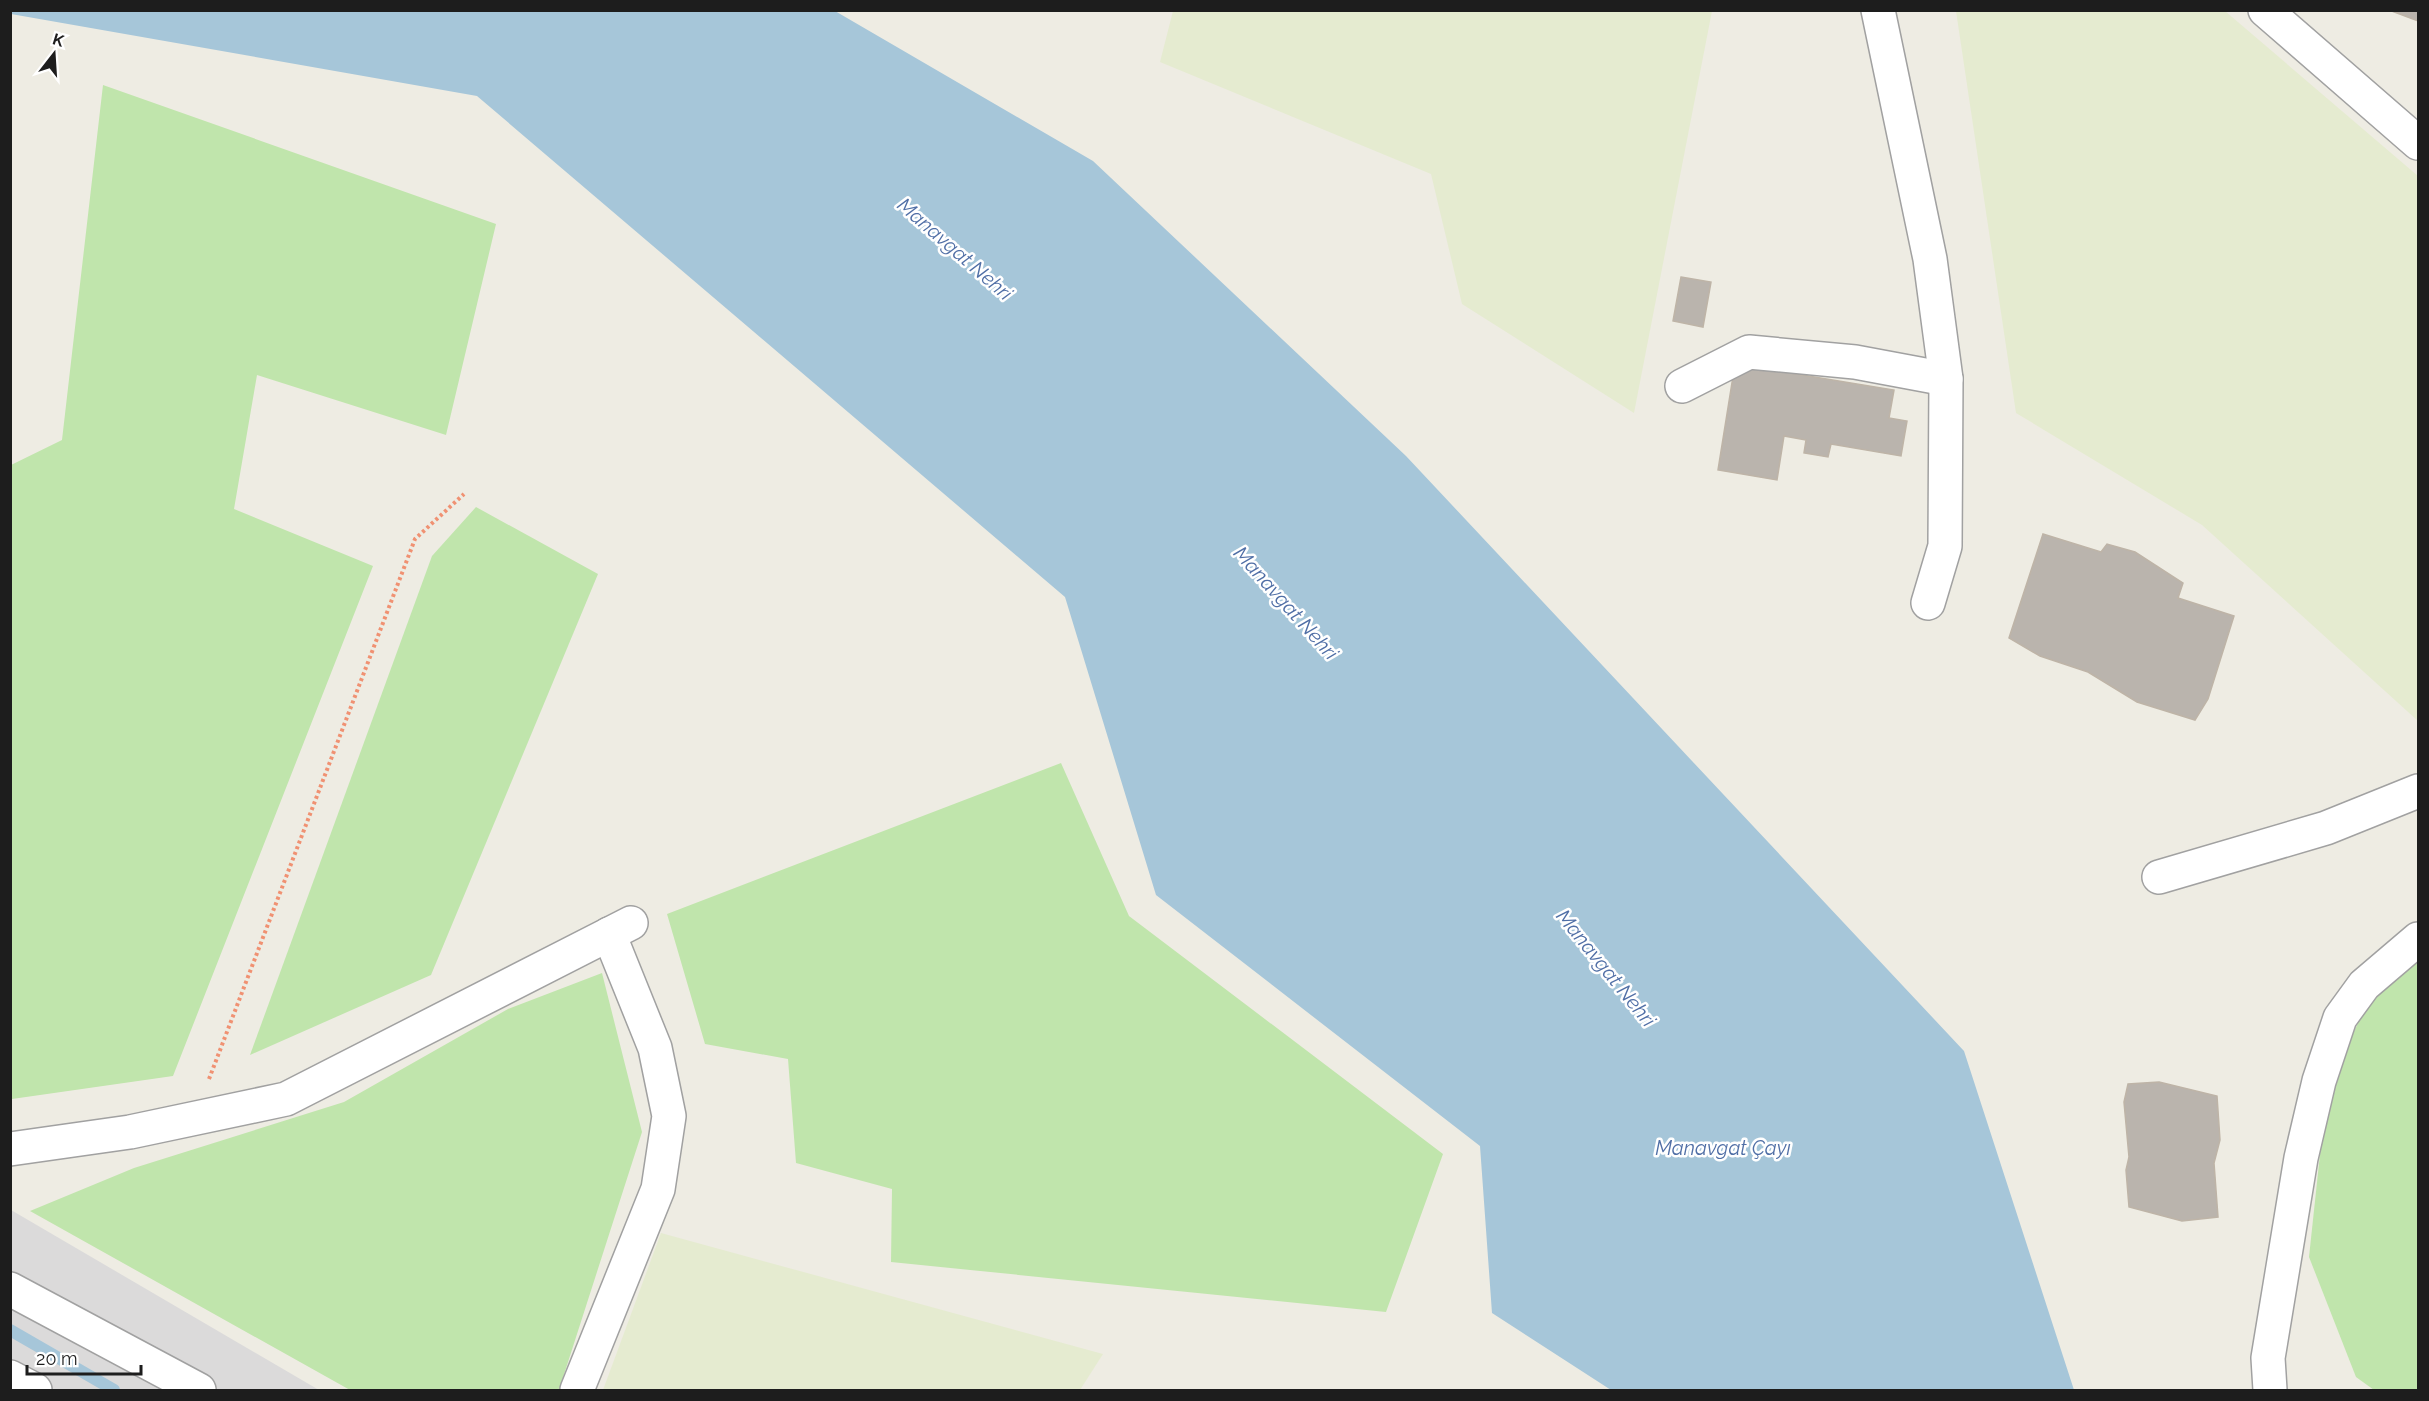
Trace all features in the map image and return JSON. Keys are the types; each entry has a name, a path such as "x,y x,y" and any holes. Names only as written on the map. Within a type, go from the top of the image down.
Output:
{"street":[{"path":"1878,10 1930,259 1946,379 1945,546 1928,603"},
{"path":"2265,10 2418,144"},
{"path":"1682,386 1749,352 1855,362 1946,379"},
{"path":"2159,877 2326,828 2418,791"},
{"path":"10,1149 130,1132 286,1099 620,928 655,1048 669,1116 658,1189 577,1390"},
{"path":"2270,1390 2268,1358 2301,1158 2319,1081 2340,1018 2364,985 2418,939"},
{"path":"10,1289 199,1390"},
{"path":"10,1377 35,1390"}],"path":[{"path":"194,1118 415,539 464,495"}],"shaded area":[{"path":"11,1210 319,1390 11,1390"}],"green space":[{"path":"1173,11 1712,11 1634,413 1462,304 1431,174 1160,62"},
{"path":"1956,11 2225,11 2418,176 2418,721 2202,525 2016,413"},
{"path":"103,85 496,224 446,435 257,375 234,509 373,566 173,1076 12,1099 11,465 62,440"},
{"path":"476,507 598,574 431,975 250,1055 432,556"},
{"path":"1061,763 1129,916 1443,1154 1386,1312 891,1262 892,1189 796,1163 788,1059 705,1044 667,914"},
{"path":"2418,950 2418,1390 2374,1390 2356,1377 2309,1257 2327,1089 2372,993"},
{"path":"602,973 642,1132 559,1390 350,1390 30,1211 134,1168 344,1102 508,1009"},
{"path":"661,1233 1103,1354 1080,1390 603,1390"}],"water":[{"name":"Manavgat Çayı","path":"10,11 835,11 1093,161 1406,456 1964,1051 2074,1390 1611,1390 1492,1313 1480,1146 1156,895 1065,597 477,96 11,14"}],"building":[{"path":"2389,10 2418,10 2418,21"},
{"path":"1681,277 1711,282 1703,327 1673,321"},
{"path":"1735,364 1894,390 1889,418 1907,421 1901,456 1831,444 1828,457 1804,453 1806,440 1784,436 1777,480 1718,470"},
{"path":"2043,534 2101,552 2107,544 2135,552 2183,583 2178,598 2234,616 2208,699 2195,720 2137,702 2088,672 2040,656 2009,638"},
{"path":"2159,1082 2217,1096 2220,1140 2214,1163 2218,1217 2182,1221 2129,1207 2126,1170 2129,1157 2124,1102 2128,1084"}],"waterway":[{"path":"10,1330 114,1390"}],"water label":[{"name":"Manavgat Nehri","path":"955,249"},
{"name":"Manavgat Nehri","path":"1286,603"},
{"name":"Manavgat Nehri","path":"1606,968"}]}
